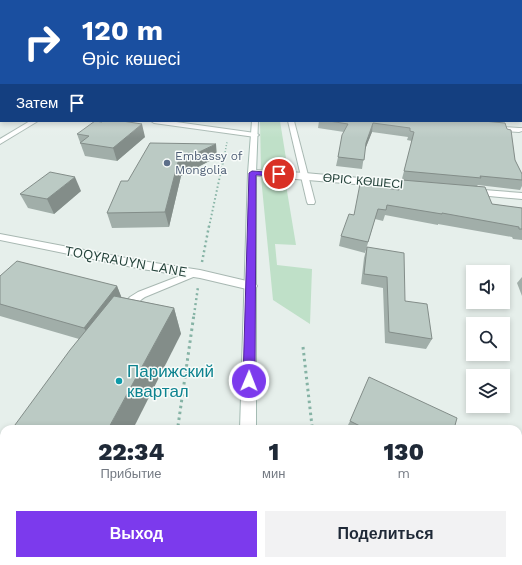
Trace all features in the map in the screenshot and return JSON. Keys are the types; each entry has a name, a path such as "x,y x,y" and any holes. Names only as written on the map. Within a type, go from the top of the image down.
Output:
{"street":[{"path":"0,142 33,122"},
{"path":"161,122 255,135"},
{"path":"248,425 252,286 252,173 255,122"},
{"path":"516,122 521,133"},
{"path":"488,127 521,133"},
{"name":"ӨРІС КӨШЕСІ","path":"252,173 305,176 421,187"},
{"path":"460,190 522,196"},
{"name":"TOQYRAUYN LANE","path":"0,237 195,273 252,286"}],"lane":[{"path":"291,122 311,202"},
{"path":"117,321 132,300 143,293 160,288 195,273"}],"path":[{"path":"303,347 312,425"}],"green space":[{"path":"260,122 280,122 288,171 261,170"},
{"path":"261,177 285,179 296,245 275,244 277,265 312,269 310,324 273,300"}],"building":[{"path":"94,122 129,122 142,124 113,148 80,143 89,136 77,134"},
{"path":"335,122 505,123 507,129 511,130 515,160 522,174 522,180 404,171 414,132 410,131 410,128 373,123 366,143 364,160 338,157 342,135 348,124"},
{"path":"150,143 216,144 178,162 165,212 107,213 121,181 128,181"},
{"path":"50,172 75,177 47,199 20,194"},
{"path":"402,180 485,187 492,204 522,208 522,229 519,229 519,227 442,213 387,205 386,210 378,209 368,242 341,236 349,214 354,215 360,184 399,190"},
{"path":"367,247 404,253 405,301 427,304 432,339 389,332 387,277 364,274"},
{"path":"17,261 117,286 84,328 0,304 0,276"},
{"path":"114,296 174,308 110,425 15,425 70,350"},
{"path":"369,377 457,418 455,425 358,425 350,421"}],"place":[{"name":"Embassy of Mongolia","path":"167,163"},
{"name":"Парижский квартал","path":"119,381"}],"route":[{"path":"249,381 252,286 252,173 279,174"}]}
